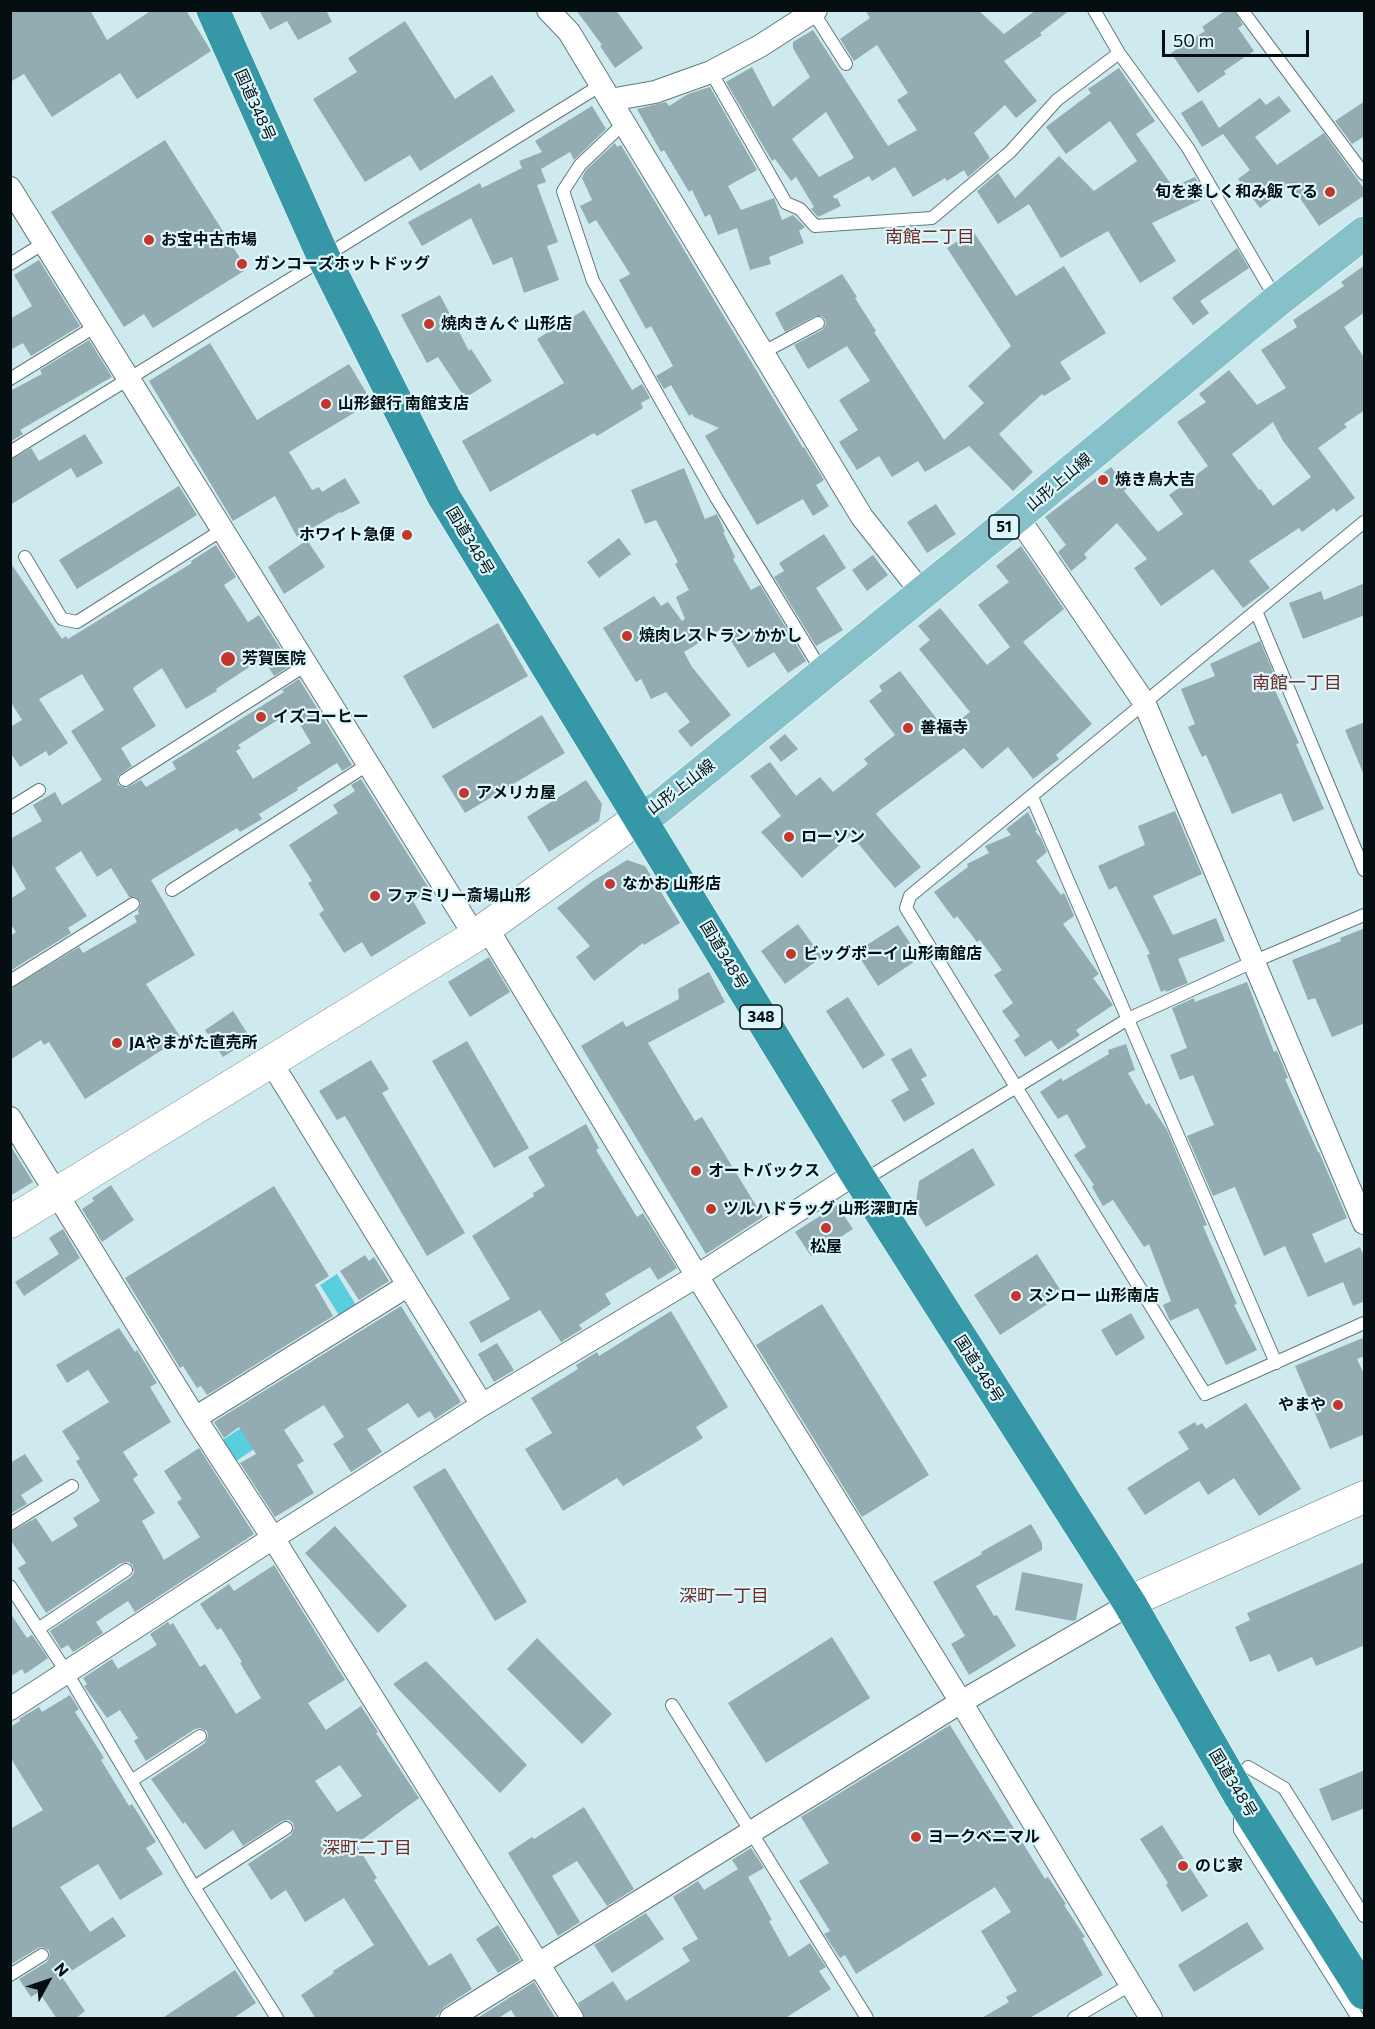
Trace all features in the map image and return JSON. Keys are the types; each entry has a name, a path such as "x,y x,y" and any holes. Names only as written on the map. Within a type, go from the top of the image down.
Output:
{"highway":[{"name":"国道348号","path":"213,10 329,254 459,489 648,813 866,1173 963,1311 1244,1781 1365,1993"},
{"name":"国道348号","path":"233,10 329,254"},
{"name":"国道348号","path":"1244,1781 1365,1956"}],"main road":[{"name":"山形上山線","path":"648,813 823,675 1277,301 1365,233"}],"street":[{"path":"548,10 569,32 861,517 922,593"},
{"path":"606,93 655,92 711,72 760,46 814,11"},
{"path":"10,188 367,765 481,932 697,1276 961,1702 1151,2019"},
{"path":"1017,516 1144,702 1365,1223"},
{"path":"10,1222 481,932 648,813"},
{"path":"271,1062 482,1405"},
{"path":"10,1118 195,1418 273,1538 572,2019"},
{"path":"10,1709 482,1405 866,1173"},
{"path":"195,1418 407,1286"},
{"path":"451,2019 537,1963 961,1702 1137,1600 1365,1497"}],"lane":[{"path":"1094,10 1119,53 1188,148 1277,301"},
{"path":"1242,10 1365,174"},
{"path":"814,11 846,64"},
{"path":"711,72 786,203 800,209 815,226 932,218 1010,152 1057,100 1119,53"},
{"path":"10,452 329,254 606,93"},
{"path":"623,124 580,165 562,191 593,281 717,499 823,675"},
{"path":"10,264 44,243"},
{"path":"762,353 818,322"},
{"path":"10,379 96,326"},
{"path":"1364,522 910,896 906,908 1205,1394 1365,1323"},
{"path":"25,557 62,619 77,622 222,530"},
{"path":"1256,611 1365,870"},
{"path":"124,780 306,665"},
{"path":"172,890 367,765"},
{"path":"10,808 39,790"},
{"path":"1032,797 1276,1363"},
{"path":"10,981 133,904"},
{"path":"866,1173 1015,1088 1128,1019 1365,915"},
{"path":"10,1524 72,1486"},
{"path":"39,1629 126,1570"},
{"path":"10,1586 67,1674 194,1887 277,2019"},
{"path":"672,1705 867,2019"},
{"path":"131,1782 200,1736"},
{"path":"1358,2019 1240,1830 1244,1781 1284,1788 1365,1916"},
{"path":"194,1887 286,1828"},
{"path":"10,1975 42,1955"},
{"path":"1074,2019 1130,1985"}],"shaded area":[{"path":"337,1274 356,1305 339,1315 320,1285"},
{"path":"250,1422 264,1442 235,1462 221,1441"}],"building":[{"path":"10,10 90,10 107,40 152,10 186,10 211,51 137,99 120,73 52,117 24,74 10,82"},
{"path":"259,10 326,10 332,22 298,40 287,21 270,30"},
{"path":"576,10 616,10 643,48 615,68 600,46 602,45"},
{"path":"865,10 978,10 1004,34 1036,10 1070,10 1040,33 1042,35 1004,61 1037,101 1016,118 1005,105 974,133 990,158 968,177 964,170 947,181 945,178 913,197 895,167 872,181 869,176 833,196 837,198 841,206 818,217 811,209 814,207 796,177 791,181 775,159 772,161 726,82 752,67 773,107 810,77 793,48 793,42 813,30 888,146 917,130 897,100 908,93 877,45 854,61 840,39 870,18","holes":["826,112 854,158 819,177 792,139"]},
{"path":"1226,10 1234,10 1243,25 1238,28 1254,51 1224,71 1226,74 1198,93 1171,53 1205,31 1202,27"},
{"path":"405,21 455,99 492,75 515,111 420,171 410,155 365,182 313,99 357,72 348,58"},
{"path":"1119,68 1155,121 1136,134 1173,187 1195,177 1207,197 1152,223 1176,261 1140,283 1108,231 1061,258 1029,204 998,224 977,191 998,173 1015,198 1059,156 1094,191 1137,161 1110,121 1066,154 1046,127 1091,93 1088,89"},
{"path":"710,87 757,170 728,186 741,210 774,198 782,220 793,215 805,227 799,231 804,243 769,257 771,264 750,270 737,228 718,235 710,214 705,217 692,190 689,192 664,150 661,152 637,109 666,102 669,106 688,94"},
{"path":"1279,96 1291,111 1255,137 1277,165 1324,133 1365,190 1365,195 1319,226 1291,185 1260,208 1238,179 1250,170 1223,134 1202,147 1181,113 1202,100 1219,128 1260,98 1266,105"},
{"path":"1365,101 1365,136 1352,144 1335,121"},
{"path":"592,106 606,129 574,160 570,152 541,169 546,182 537,185 558,242 547,246 559,280 524,293 512,257 493,265 471,218 422,246 408,222 480,183 482,188 522,168 519,161 542,152 535,141"},
{"name":"お宝中古市場","path":"165,140 247,269 153,328 144,314 124,327 51,212"},
{"path":"615,143 617,147 621,145 824,480 816,485 829,506 813,516 803,499 757,525 705,436 719,428 692,414 689,416 671,385 664,389 656,376 673,366 651,326 646,329 619,280 630,274 596,220 589,224 580,206 592,200 582,178 586,170"},
{"path":"973,231 1016,296 1064,266 1106,333 1060,362 1071,379 1044,396 1042,394 999,434 1033,472 1013,491 969,446 925,472 918,461 892,477 879,456 857,470 839,442 858,430 839,400 870,381 847,346 808,369 794,345 822,330 826,324 825,319 822,316 815,316 785,332 775,313 842,274 876,331 874,332 944,440 984,403 968,386 1011,346 947,248"},
{"path":"1237,248 1249,268 1200,301 1209,313 1193,325 1172,298"},
{"path":"39,260 80,326 31,356 23,343 10,350 10,319 32,306 14,275"},
{"path":"1365,265 1365,312 1344,327 1365,359 1365,410 1344,424 1347,427 1318,448 1355,498 1336,512 1334,508 1302,532 1299,528 1249,561 1270,588 1243,608 1213,569 1161,606 1134,568 1147,559 1117,523 1084,554 1087,558 1071,571 1058,552 1066,545 1045,517 1111,467 1127,488 1124,491 1158,532 1183,514 1169,495 1208,466 1177,422 1206,402 1199,394 1229,370 1257,405 1286,388 1261,350 1297,327 1293,320 1344,286 1341,282","holes":["1273,422 1283,441 1311,477 1273,506 1232,454"]},
{"path":"440,295 469,351 471,349 492,381 465,398 438,357 427,363 401,315"},
{"path":"584,310 632,390 642,384 650,398 641,403 643,408 597,436 594,433 490,492 462,441 564,383 537,339"},
{"path":"89,340 112,377 20,430 23,434 10,442 10,391 42,374 40,370"},
{"path":"210,343 257,420 349,364 372,402 289,452 312,490 319,487 322,492 345,478 360,503 297,537 275,496 233,521 149,381"},
{"path":"85,434 103,463 77,478 71,468 10,505 10,460 31,448 39,461"},
{"path":"684,468 705,519 717,514 735,557 733,559 751,590 760,585 806,661 788,673 774,652 748,668 723,628 684,652 692,667 731,715 691,747 678,731 690,722 666,692 651,699 641,679 636,682 603,628 654,596 661,606 668,602 682,621 685,619 676,597 689,590 675,564 678,562 656,520 645,524 631,490"},
{"path":"179,486 197,515 77,589 59,560"},
{"path":"936,504 956,534 927,553 907,522"},
{"path":"824,534 846,568 816,588 843,630 816,646 774,577 784,571 779,563"},
{"path":"619,538 631,554 599,578 587,562"},
{"path":"307,540 325,567 284,594 268,567"},
{"path":"216,545 236,577 224,585 248,622 259,615 291,665 274,676 263,658 216,689 217,691 186,709 162,668 134,687 133,689 156,726 121,748 132,766 118,776 118,785 126,788 141,780 146,787 176,769 172,762 284,692 282,690 299,679 352,765 342,771 337,763 259,814 262,819 240,832 237,828 151,880 195,955 146,984 181,1038 85,1099 49,1042 44,1045 41,1040 10,1060 10,989 79,947 83,953 137,922 134,916 139,914 141,903 136,897 129,897 111,868 97,877 81,851 55,868 87,916 68,928 71,933 10,971 10,936 16,932 10,923 10,899 26,889 10,861 10,839 42,821 33,805 55,792 62,805 102,780 71,731 104,710 82,674 39,699 68,743 49,756 46,751 20,767 10,752 10,727 22,720 10,701 10,562 62,639 66,636 68,639 192,563 191,561","holes":["292,711 311,743 253,779 236,751 241,748 238,745"]},
{"path":"1021,546 1064,609 1023,642 1092,724 1056,755 1059,759 1033,779 1008,747 982,769 964,748 880,810 876,814 921,867 895,888 851,835 802,878 761,832 781,816 750,776 770,762 796,796 820,777 833,792 868,764 864,759 895,735 869,701 882,691 879,686 900,671 946,731 970,712 919,649 930,640 918,626 940,608 987,665 1010,647 978,605 1009,582 996,566"},
{"path":"873,555 888,575 867,591 852,570"},
{"path":"1365,583 1365,615 1303,639 1289,603 1321,591 1324,600"},
{"path":"498,623 528,676 433,729 403,676"},
{"path":"1260,641 1274,674 1269,677 1299,743 1296,744 1324,809 1293,822 1281,793 1232,814 1206,755 1202,757 1188,727 1195,724 1181,689 1215,676 1210,664"},
{"path":"542,715 565,753 465,813 442,776"},
{"path":"1365,722 1365,775 1364,775 1345,730"},
{"path":"785,734 798,749 781,762 769,747"},
{"path":"361,779 430,890 413,901 426,923 371,957 362,942 344,953 319,914 324,910 308,883 312,881 289,845 338,813 333,805 355,791 351,785"},
{"path":"586,780 602,804 599,821 549,852 527,817"},
{"path":"1175,811 1202,874 1153,896 1173,935 1216,918 1225,941 1178,959 1188,983 1161,992 1147,955 1150,954 1116,886 1109,890 1098,866 1145,845 1138,826"},
{"path":"1028,812 1037,830 1035,831 1047,852 1036,861 1061,895 1064,893 1074,916 1063,924 1099,974 1093,978 1113,1005 1076,1030 1080,1035 1058,1050 1051,1040 1025,1057 1014,1040 1020,1036 1002,1011 1013,1003 994,975 1002,970 980,940 977,942 957,916 954,919 934,892 968,867 967,864 989,853 985,846 1011,835 1006,829"},
{"path":"627,860 645,866 680,923 644,945 643,943 594,981 576,957 590,946 557,908 593,881"},
{"name":"ビッグボーイ 山形南館店","path":"798,924 822,957 785,984 761,951"},
{"path":"898,925 920,958 878,986 856,952"},
{"path":"1365,928 1365,1023 1332,1037 1315,998 1308,1000 1292,960 1341,941 1340,938"},
{"path":"489,957 510,992 470,1017 448,982"},
{"name":"オートバックス","path":"709,972 725,1002 648,1043 695,1121 702,1117 763,1217 706,1254 581,1046 623,1021 626,1027 679,999 678,989"},
{"path":"1247,982 1274,1052 1277,1051 1288,1078 1285,1079 1347,1218 1312,1234 1325,1263 1360,1247 1365,1258 1365,1301 1353,1306 1343,1282 1308,1297 1285,1246 1264,1256 1235,1187 1213,1196 1187,1136 1214,1125 1193,1075 1180,1080 1170,1055 1187,1048 1172,1008 1194,998 1195,1002"},
{"path":"848,997 885,1055 863,1069 826,1011"},
{"path":"233,1011 251,1039 223,1057 205,1030"},
{"path":"467,1041 529,1148 494,1168 432,1061"},
{"path":"1126,1044 1135,1070 1128,1073 1146,1105 1149,1103 1167,1130 1207,1225 1203,1226 1237,1304 1234,1305 1257,1350 1226,1365 1198,1308 1170,1321 1163,1305 1171,1301 1149,1244 1144,1247 1113,1200 1103,1206 1092,1187 1094,1185 1074,1155 1086,1147 1067,1114 1058,1119 1040,1092 1061,1078 1063,1081 1109,1054 1108,1050"},
{"path":"911,1048 927,1076 921,1079 935,1104 904,1122 891,1100 909,1090 891,1059"},
{"path":"371,1060 389,1089 382,1093 465,1233 427,1256 345,1116 337,1120 319,1091"},
{"path":"586,1124 599,1148 596,1150 637,1217 643,1213 677,1268 658,1280 650,1267 605,1294 611,1304 579,1325 582,1329 561,1342 540,1310 481,1343 469,1322 510,1299 472,1236 534,1196 533,1193 545,1186 528,1157"},
{"path":"10,1145 33,1182 10,1196"},
{"path":"973,1148 995,1185 926,1227 915,1209 919,1181"},
{"path":"111,1185 134,1220 102,1242 82,1209 94,1201 92,1198"},
{"path":"274,1186 329,1276 315,1285 333,1316 207,1395 201,1386 197,1388 183,1366 180,1368 125,1278"},
{"path":"837,1205 853,1229 811,1256 795,1232"},
{"path":"63,1229 80,1258 24,1296 15,1282 59,1254 49,1238"},
{"path":"1037,1254 1063,1294 1000,1335 974,1295"},
{"path":"365,1255 369,1261 374,1257 389,1281 359,1300 340,1271"},
{"path":"822,1304 929,1475 862,1517 756,1345"},
{"path":"401,1306 461,1402 435,1419 430,1411 418,1418 408,1403 367,1429 382,1452 351,1472 333,1444 344,1437 324,1405 291,1425 284,1430 304,1461 297,1465 314,1493 275,1517 240,1463 256,1454 239,1427 224,1438 214,1422"},
{"path":"671,1311 728,1407 696,1427 703,1438 623,1486 617,1478 563,1511 525,1449 552,1433 531,1398 578,1369 576,1365 597,1352 599,1356"},
{"path":"1131,1313 1145,1338 1116,1356 1101,1330"},
{"path":"119,1328 135,1352 137,1350 157,1383 150,1387 171,1422 123,1452 138,1475 133,1479 155,1513 142,1521 164,1560 200,1537 177,1502 182,1499 164,1471 199,1448 254,1534 135,1612 128,1601 96,1622 103,1633 73,1652 68,1645 61,1649 50,1631 131,1577 134,1573 133,1566 129,1562 121,1563 46,1613 18,1568 26,1563 10,1539 10,1532 36,1518 52,1542 78,1526 73,1518 100,1501 76,1461 80,1459 62,1431 109,1402 88,1370 67,1383 56,1365"},
{"name":"やまや","path":"1365,1337 1365,1356 1357,1359 1365,1376 1365,1434 1330,1449 1295,1366"},
{"path":"497,1343 514,1370 494,1382 478,1354"},
{"path":"1246,1403 1301,1489 1259,1516 1234,1478 1208,1495 1199,1481 1145,1515 1127,1488 1189,1449 1178,1432 1195,1422 1197,1426 1202,1423 1206,1429"},
{"path":"25,1454 43,1481 21,1495 27,1504 10,1514 10,1463"},
{"path":"445,1468 527,1602 495,1621 413,1487"},
{"path":"1031,1524 1042,1543 1042,1550 976,1586 1016,1646 969,1675 951,1644 965,1636 933,1582"},
{"path":"335,1526 407,1606 378,1633 305,1553"},
{"path":"1365,1562 1365,1645 1316,1666 1312,1657 1278,1672 1270,1654 1250,1662 1235,1627 1250,1620 1247,1613"},
{"path":"274,1565 345,1680 308,1703 326,1730 361,1706 419,1798 356,1844 377,1878 374,1880 429,1966 451,1953 472,1989 444,2007 432,2019 316,2019 301,1995 374,1945 344,1898 305,1922 286,1890 271,1900 248,1864 291,1835 294,1828 293,1823 289,1820 282,1821 243,1846 233,1830 205,1850 151,1779 205,1743 208,1736 207,1731 200,1728 195,1729 146,1761 134,1741 138,1738 120,1710 107,1718 84,1686 87,1684 83,1678 112,1659 118,1669 157,1645 150,1634 168,1622 170,1625 173,1623 200,1667 205,1664 236,1714 261,1698 221,1628 217,1630 200,1604 229,1584 234,1591","holes":["340,1765 362,1796 337,1812 315,1781"]},
{"path":"1022,1572 1083,1584 1076,1620 1015,1610"},
{"path":"10,1613 27,1638 32,1635 48,1658 25,1674 22,1669 10,1677"},
{"path":"832,1637 870,1698 766,1763 728,1703"},
{"path":"537,1638 612,1714 582,1744 507,1669"},
{"path":"426,1661 527,1765 500,1793 393,1684"},
{"path":"70,1695 79,1709 75,1712 104,1758 101,1760 129,1806 132,1804 156,1842 146,1848 163,1874 120,1900 98,1864 60,1887 90,1932 113,1917 126,1936 62,1977 85,2011 75,2019 57,2019 39,1992 31,1997 19,1979 47,1962 50,1955 49,1950 38,1948 10,1965 10,1829 43,1810 10,1757 10,1727 39,1707 42,1712"},
{"name":"ヨークベニマル","path":"950,1725 1045,1879 1048,1877 1066,1904 1064,1905 1085,1937 1082,1938 1103,1975 1028,2019 980,2019 1009,2002 1006,1997 1017,1991 981,1931 1011,1912 995,1887 856,1974 845,1955 840,1958 824,1934 830,1931 799,1881 829,1863 801,1817"},
{"path":"1365,1770 1365,1808 1332,1821 1319,1789"},
{"path":"584,1807 634,1889 607,1906 577,1861 552,1876 580,1922 558,1936 508,1853"},
{"path":"1162,1825 1208,1896 1182,1912 1166,1885 1168,1883 1140,1839"},
{"path":"751,1848 764,1868 748,1877 789,1957 810,1943 826,1967 819,1971 831,1989 784,2019 585,2019 578,2003 613,1981 626,2001 690,1961 682,1948 698,1939 673,1897 698,1881 704,1890 738,1869 732,1860"},
{"path":"646,1913 664,1939 612,1973 594,1945"},
{"path":"1247,1922 1264,1949 1194,1992 1178,1965"},
{"path":"498,1925 520,1960 498,1973 476,1939"},
{"path":"235,1970 256,2003 232,2019 161,2019"},
{"path":"534,1982 556,2019 517,2019 511,2010 497,2019 476,2019"}],"place":[{"name":"旬を楽しく和み飯 てる","path":"1330,192"},
{"name":"お宝中古市場","path":"149,240"},
{"name":"ガンコーズホットドッグ","path":"242,264"},
{"name":"焼肉きんぐ 山形店","path":"429,324"},
{"name":"山形銀行 南館支店","path":"326,404"},
{"name":"焼き鳥大吉","path":"1103,480"},
{"name":"ホワイト急便","path":"407,535"},
{"name":"焼肉レストラン かかし","path":"627,636"},
{"name":"芳賀医院","path":"228,659"},
{"name":"イズコーヒー","path":"261,717"},
{"name":"善福寺","path":"908,728"},
{"name":"アメリカ屋","path":"464,793"},
{"name":"ローソン","path":"789,837"},
{"name":"なかお 山形店","path":"610,884"},
{"name":"ファミリー斎場山形","path":"375,896"},
{"name":"ビッグボーイ 山形南館店","path":"791,954"},
{"name":"JAやまがた直売所","path":"117,1043"},
{"name":"オートバックス","path":"696,1171"},
{"name":"ツルハドラッグ 山形深町店","path":"711,1209"},
{"name":"松屋","path":"826,1228"},
{"name":"スシロー 山形南店","path":"1016,1296"},
{"name":"やまや","path":"1338,1405"},
{"name":"ヨークベニマル","path":"916,1837"},
{"name":"のじ家","path":"1183,1866"}],"district":[{"name":"南館二丁目","path":"930,237"},
{"name":"南館一丁目","path":"1297,683"},
{"name":"深町一丁目","path":"724,1596"},
{"name":"深町二丁目","path":"367,1848"}]}
